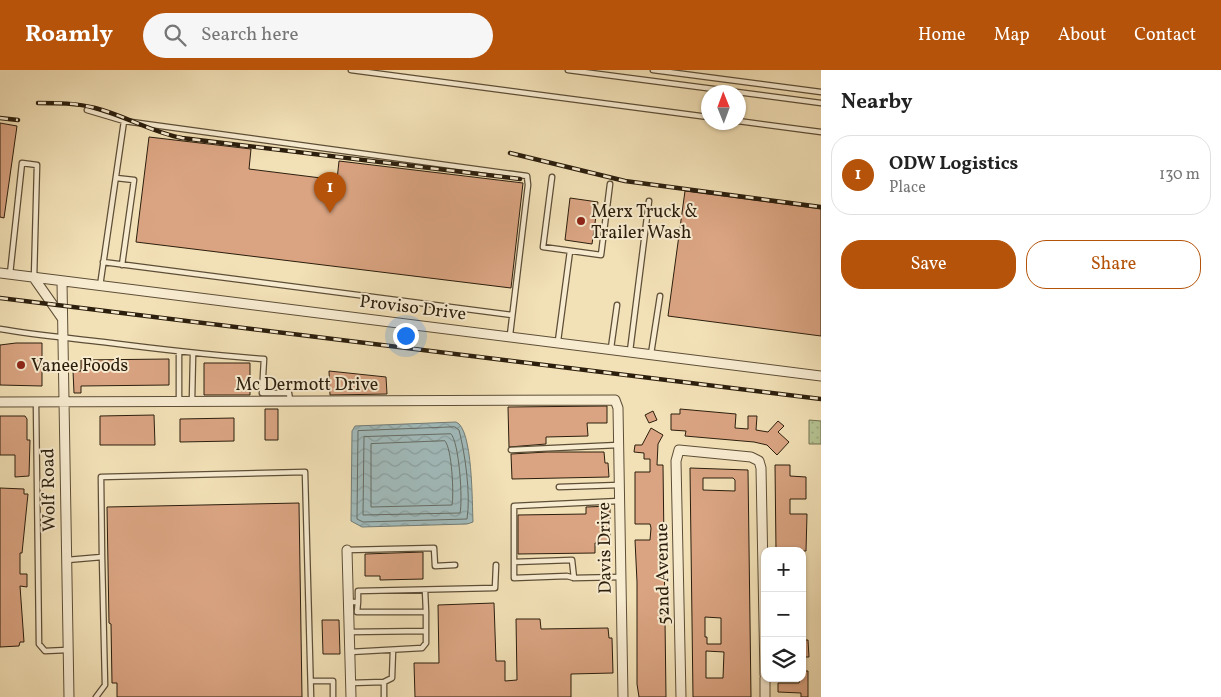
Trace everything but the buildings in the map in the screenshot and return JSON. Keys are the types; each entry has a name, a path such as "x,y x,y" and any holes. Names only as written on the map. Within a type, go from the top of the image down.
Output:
{"street":[{"name":"Proviso Drive","path":"0,273 510,335 821,376"},
{"path":"34,278 62,318"},
{"name":"Wolf Road","path":"62,282 68,697"},
{"name":"Mc Dermott Drive","path":"0,402 614,400"},
{"name":"Davis Drive","path":"614,400 618,408 623,697"},
{"name":"52nd Avenue","path":"681,697 676,461 679,450 751,457 759,461 761,468 764,637"},
{"path":"347,550 351,697"},
{"path":"765,682 765,697"}],"lane":[{"path":"351,70 701,116"},
{"path":"568,70 821,103"},
{"path":"653,70 821,92"},
{"path":"87,110 124,121 527,176 528,185 510,335"},
{"path":"100,286 124,121"},
{"path":"746,122 821,132"},
{"path":"10,274 22,163 37,165 34,278"},
{"path":"552,177 544,247 601,255 610,184"},
{"path":"116,178 134,180 122,265"},
{"path":"630,351 649,201"},
{"path":"558,342 570,251"},
{"path":"103,262 512,315"},
{"path":"652,354 660,296"},
{"path":"611,348 617,305"},
{"path":"0,329 32,336 62,337 194,354 264,359 262,393 289,393 290,400"},
{"path":"179,352 179,400"},
{"path":"192,400 194,354"},
{"path":"36,402 39,644 45,651 67,650"},
{"path":"511,450 618,445"},
{"path":"96,697 105,686 101,477 304,472 311,697"},
{"path":"559,487 619,485"},
{"path":"619,501 514,506 514,578 567,576 574,578 621,577"},
{"path":"347,550 434,548 435,566 455,566"},
{"path":"65,560 102,557"},
{"path":"514,562 572,560 574,578"},
{"path":"426,612 358,612 358,591 495,588 496,565"},
{"path":"350,652 422,648 426,644 425,590"},
{"path":"348,602 358,602"},
{"path":"349,632 426,631"},
{"path":"350,683 384,682 392,678 393,650"},
{"path":"311,681 333,681 333,697"},
{"path":"384,682 384,697"}],"green space":[{"path":"809,420 821,421 821,444 809,444"}],"water":[{"path":"456,422 462,427 469,452 473,522 467,524 362,527 351,521 352,431 355,426"}],"railway":[{"path":"38,103 88,106 182,138 520,179"},
{"path":"0,118 18,120"},
{"path":"510,153 625,181 821,207"},
{"path":"0,298 821,399"}],"place":[{"name":"ODW Logistics","path":"330,213"},
{"name":"Merx Truck & Trailer Wash","path":"581,221"},
{"name":"Vanee Foods","path":"21,365"}]}
